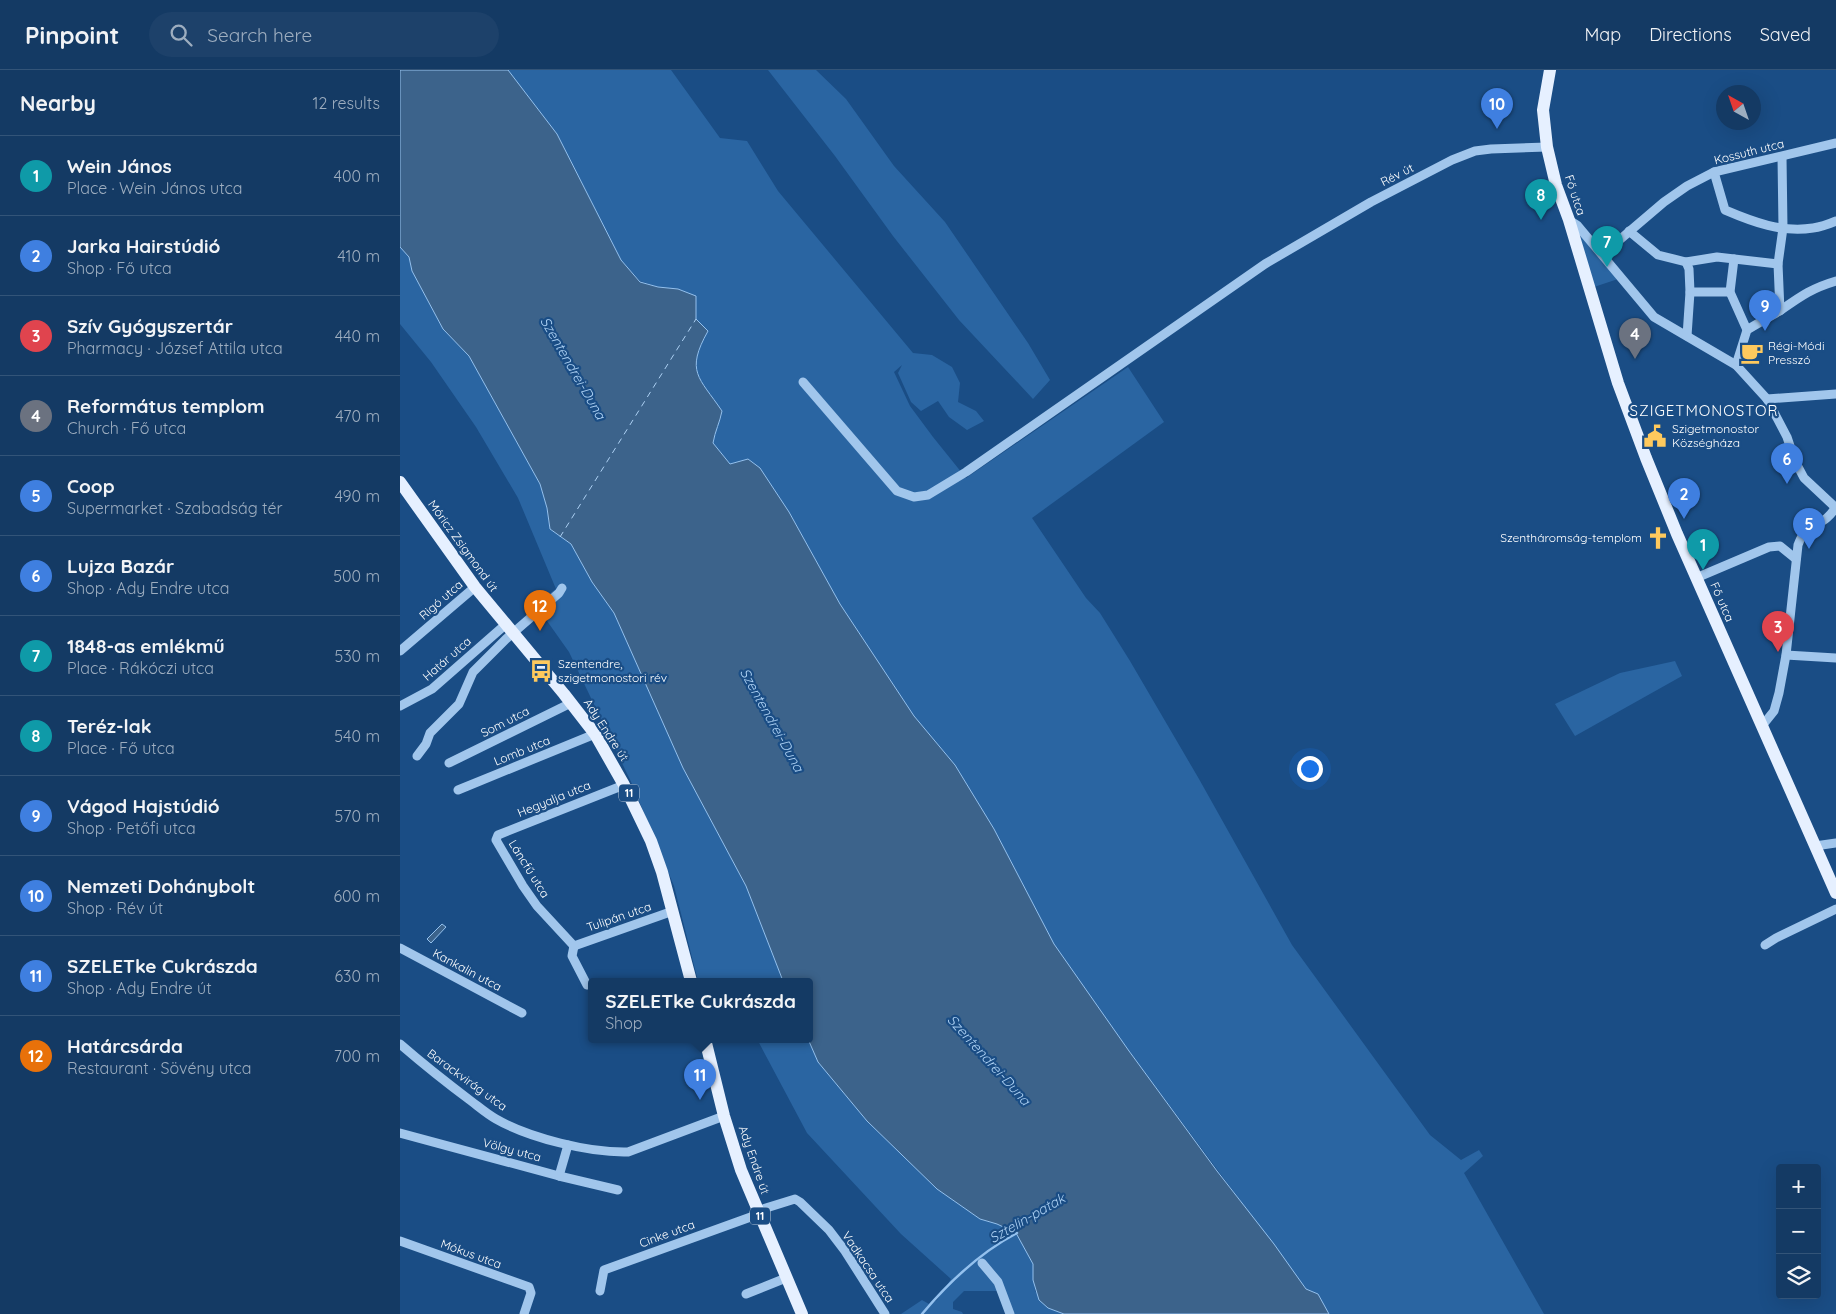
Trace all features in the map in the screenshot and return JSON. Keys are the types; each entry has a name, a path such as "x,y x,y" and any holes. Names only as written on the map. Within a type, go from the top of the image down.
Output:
{"main road":[{"name":"Fő utca","path":"1550,70 1543,110 1547,147 1556,185 1569,220 1618,383 1646,458 1696,578 1836,893"},
{"name":"Móricz Zsigmond út","path":"400,482 476,588 509,629"},
{"name":"Ady Endre út","path":"509,629 595,734 624,785 651,841 662,872 690,978"},
{"name":"Ady Endre út","path":"706,1043 724,1116 741,1170 802,1314"}],"street":[{"name":"Kossuth utca","path":"1603,254 1664,202 1687,186 1714,172 1836,143"},
{"name":"Rév út","path":"803,382 897,491 914,497 928,495 966,472 1270,260 1371,202 1452,160 1475,151 1547,147"},
{"path":"1780,311 1778,264 1782,228 1782,157"},
{"path":"1714,172 1725,210 1757,224 1782,228 1812,228 1836,221"},
{"path":"1569,220 1577,225 1603,254 1654,317 1736,365 1767,398 1787,437 1795,461 1804,478 1836,508 1821,523 1807,530 1798,545 1786,655 1779,693 1774,711 1762,726"},
{"path":"1629,232 1658,255 1686,262 1717,257 1778,264"},
{"path":"1734,259 1730,292 1747,330 1736,365"},
{"path":"1686,262 1689,269 1690,292 1686,336"},
{"path":"1747,330 1780,311 1805,293 1836,281"},
{"path":"1690,292 1730,292"},
{"path":"1767,398 1836,394"},
{"path":"1696,578 1769,547 1780,546 1796,559"},
{"name":"Rigó utca","path":"400,651 476,588"},
{"path":"416,756 426,744 430,733 459,704 473,672 509,629 540,611 562,588"},
{"name":"Határ utca","path":"400,706 432,689 509,629"},
{"path":"1786,655 1836,658"},
{"name":"Som utca","path":"449,763 571,703"},
{"name":"Lomb utca","path":"458,790 595,734"},
{"name":"Hegyalja utca","path":"496,840 498,835 624,785"},
{"name":"Láncfű utca","path":"496,840 537,906 574,946"},
{"path":"1815,846 1836,843"},
{"path":"1765,945 1836,909"},
{"name":"Tulipán utca","path":"574,946 673,911"},
{"path":"574,946 572,956 586,984"},
{"name":"Kankalin utca","path":"400,948 522,1013"},
{"name":"Barackvirág utca","path":"400,1044 440,1078 496,1119 532,1134 568,1145 615,1152 628,1152 724,1116"},
{"name":"Völgy utca","path":"400,1133 618,1190"},
{"path":"559,1176 568,1145"},
{"name":"Vadkacsa utca","path":"759,1214 763,1210 791,1199 800,1202 829,1230 845,1251 885,1314"},
{"name":"Cinke utca","path":"600,1291 604,1270 759,1214"},
{"name":"Mókus utca","path":"400,1242 529,1287 531,1293 524,1314"},
{"path":"982,1263 998,1282 1010,1314"},
{"path":"746,1294 786,1278"}],"shaded area":[{"path":"508,70 671,70 720,138 747,141 778,191 913,353 932,355 952,367 960,383 958,402 976,411 984,421 967,430 949,417 938,401 921,411 911,402 898,373 902,365 894,372 910,406 966,478 1128,367 1164,422 1032,518 1086,598 1100,613 1130,661 1292,945 1430,1135 1461,1160 1479,1150 1483,1156 1464,1173 1544,1314 1329,1314 1318,1294 1306,1289 1129,1051 1054,944 994,829 955,765 914,716 840,604 789,512 760,468 748,459 730,464 713,443 722,411 701,382 696,366 697,356 708,331 696,319 696,296 678,289 658,287 640,281 621,260 557,134"},
{"path":"768,70 816,70 846,99 894,166 945,222 1028,343 1050,380 1033,399 959,320"},
{"path":"1575,229 1618,279 1594,287"},
{"path":"400,247 409,257 412,271 443,329 469,356 540,484 547,508 550,529 571,544 592,582 614,613 683,768 746,886 782,978 697,978 674,886 632,784 569,652 535,604 556,589 518,498 476,427 431,362 400,324"},
{"path":"1675,661 1682,676 1575,736 1555,704 1620,673"},
{"path":"759,1043 810,1043 818,1062 867,1121 937,1189 980,1219 1016,1232 1033,1264 1035,1291 1048,1308 1064,1314 1012,1314 1004,1291 964,1291 953,1302 953,1309 963,1314 901,1314 922,1300 929,1304 937,1300 951,1279 901,1234 807,1133"}],"water":[{"name":"Szentendrei-Duna","path":"400,70 508,70 557,134 621,260 640,282 658,287 678,289 696,296 696,319 708,331 697,356 698,374 701,382 722,411 713,443 730,464 748,459 760,468 789,512 840,604 914,716 955,765 994,829 1054,944 1217,1171 1274,1244 1306,1289 1318,1294 1329,1314 1064,1314 1048,1308 1039,1300 1033,1280 1033,1264 1016,1233 997,1224 980,1219 937,1189 867,1121 818,1062 810,1043 813,1043 813,978 782,978 746,886 683,768 614,613 592,582 571,544 550,529 547,508 540,484 469,356 443,329 412,271 409,257 400,247"},
{"path":"442,924 446,927 431,943 427,939"}],"waterway":[{"name":"Sztelin-patak","path":"922,1314 966,1269 991,1249 1017,1233"}],"ferry route":[{"path":"560,537 696,319"}],"place":[{"name":"Nemzeti Dohánybolt","path":"1497,129"},
{"name":"Teréz-lak","path":"1541,220"},
{"name":"1848-as emlékmű","path":"1607,267"},
{"name":"Vágod Hajstúdió","path":"1765,331"},
{"name":"Régi-Módi Presszó","path":"1752,353"},
{"name":"Református templom","path":"1635,359"},
{"name":"Szigetmonostor Községháza","path":"1655,436"},
{"name":"Lujza Bazár","path":"1787,484"},
{"name":"Jarka Hairstúdió","path":"1684,519"},
{"name":"Szentháromság-templom","path":"1658,538"},
{"name":"Coop","path":"1809,549"},
{"name":"Wein János","path":"1703,570"},
{"name":"Határcsárda","path":"540,631"},
{"name":"Szív Gyógyszertár","path":"1778,652"},
{"name":"Szentendre, szigetmonostori rév","path":"541,671"},
{"name":"SZELETke Cukrászda","path":"700,1100"}],"district":[{"name":"SZIGETMONOSTOR","path":"1704,411"}]}
